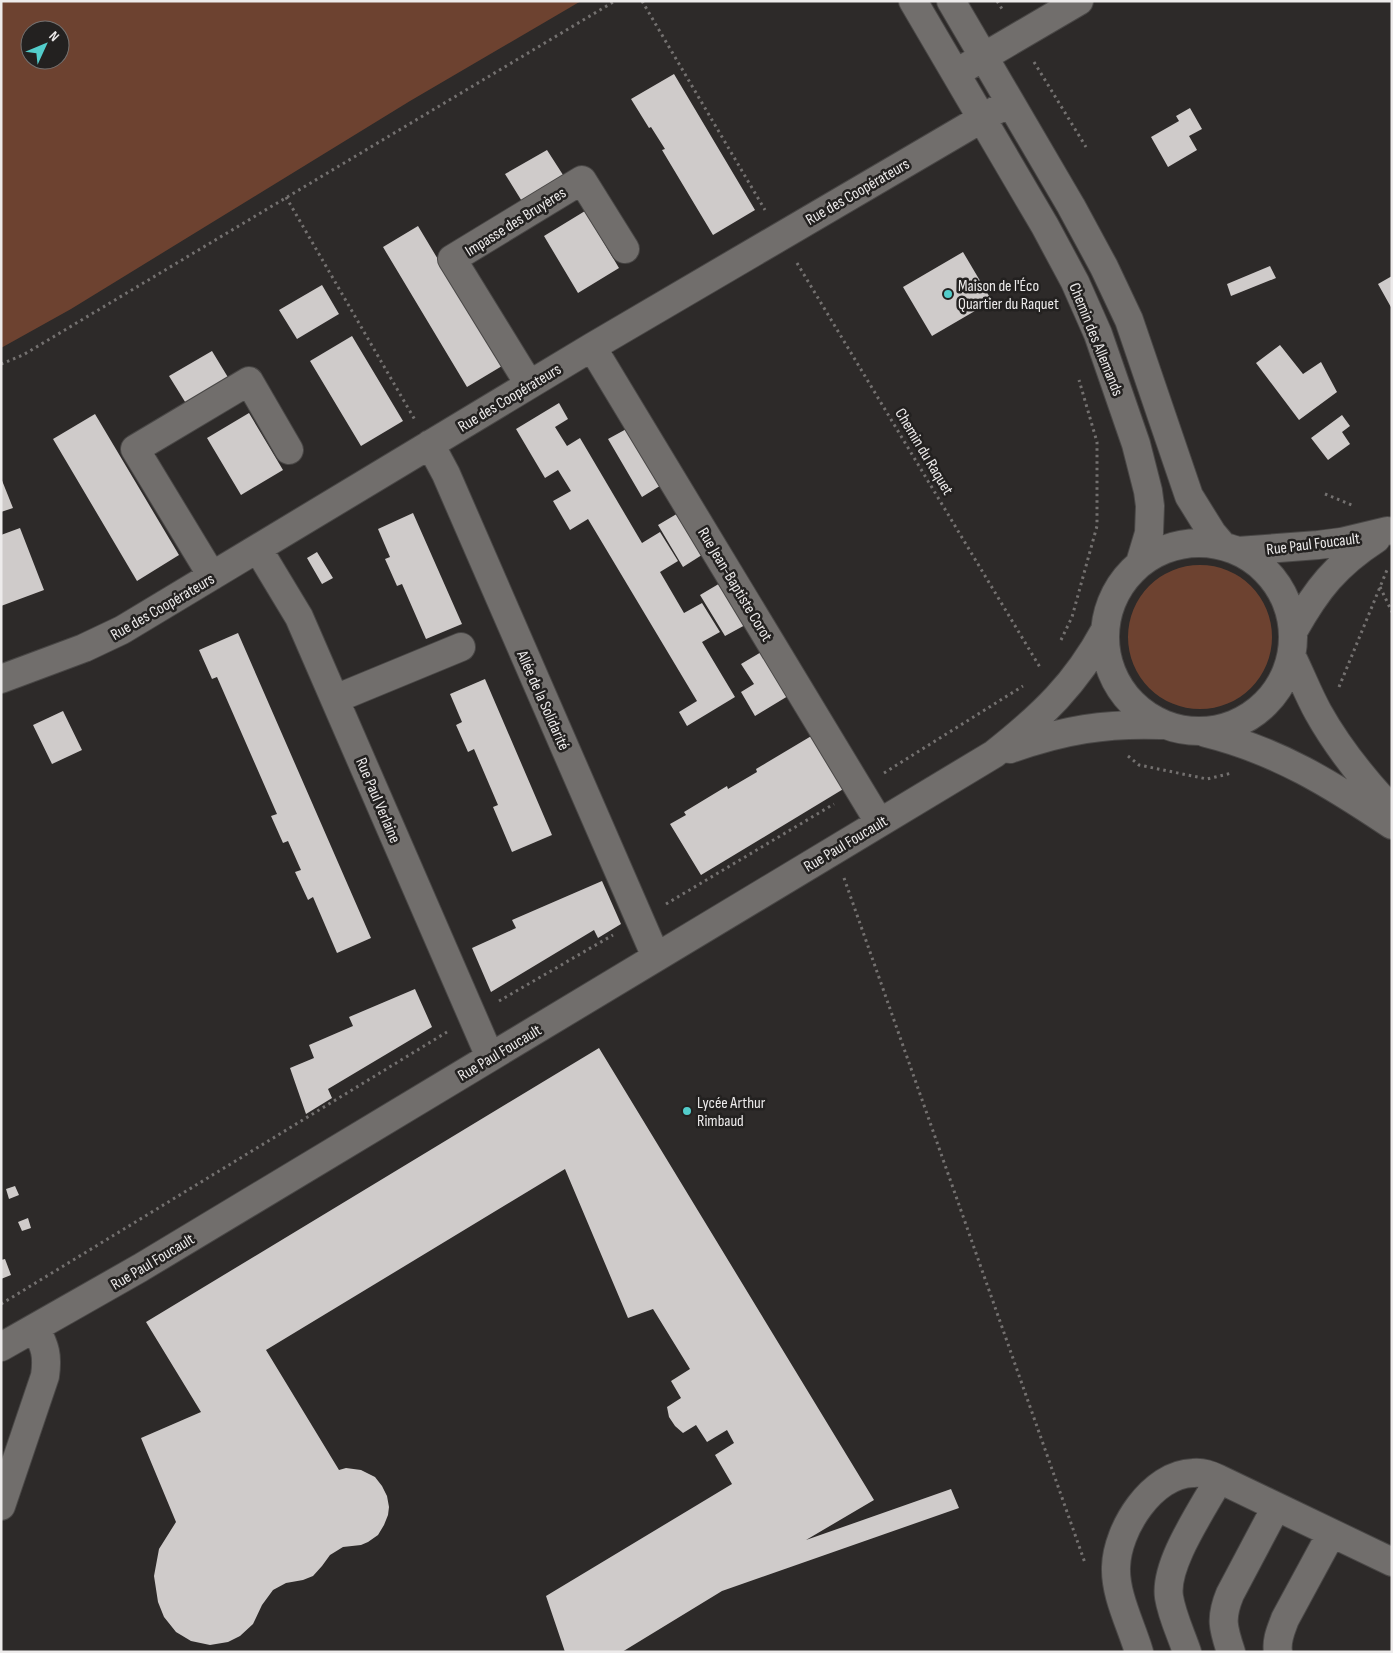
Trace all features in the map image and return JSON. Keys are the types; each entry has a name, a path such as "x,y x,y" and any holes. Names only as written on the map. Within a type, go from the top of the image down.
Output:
{"street":[{"name":"Chemin des Allemands","path":"913,1 1045,226 1075,282 1108,361 1136,444 1148,491 1150,506 1149,532 1140,563"},
{"name":"Chemin des Allemands","path":"951,1 1080,223 1117,294 1139,348 1189,496 1212,533 1231,548"},
{"path":"956,74 1079,1"},
{"name":"Rue des Coopérateurs","path":"1,679 102,640 258,549 529,384 1010,102"},
{"name":"Impasse des Bruyères","path":"529,384 452,259 582,180 625,249"},
{"name":"Rue Jean-Baptiste Corot","path":"592,347 879,822"},
{"path":"212,576 135,449 249,381 289,450"},
{"name":"Allée de la Solidarité","path":"430,444 446,474 656,956"},
{"name":"Rue Paul Foucault","path":"1140,563 1163,550 1180,545 1206,543 1231,548 1318,545 1341,542 1389,530"},
{"name":"Rue Paul Foucault","path":"1294,630 1310,602 1329,577 1350,558 1389,530"},
{"path":"1199,732 1227,728 1244,721 1259,711 1278,690 1292,657 1294,630 1288,603 1280,586 1261,566 1231,548"},
{"name":"Rue Paul Verlaine","path":"258,549 298,617 490,1057"},
{"path":"1140,563 1118,589 1108,613 1105,630 1107,657 1117,683 1127,698 1140,711 1164,725 1230,739 1284,760 1329,784 1392,825"},
{"name":"Rue Paul Foucault","path":"1,1347 36,1329 163,1255 656,956 994,754 1037,719 1070,684 1092,654 1105,630"},
{"path":"335,699 461,647"},
{"path":"1292,657 1318,713 1362,776 1392,810"},
{"name":"Rue Paul Foucault","path":"994,754 1046,737 1092,727 1128,724 1164,725"},
{"path":"1,1506 45,1376 46,1352 36,1329"},
{"path":"1140,1652 1117,1583 1118,1550 1132,1517 1141,1504 1162,1484 1184,1474 1193,1472 1204,1473 1219,1479 1392,1562"},
{"path":"1187,1652 1169,1596 1169,1580 1173,1565 1183,1544 1219,1479"},
{"path":"1232,1652 1224,1632 1222,1619 1225,1606 1276,1507"},
{"path":"1278,1652 1279,1633 1285,1619 1331,1534"}],"path":[{"path":"1,364 23,355 615,1"},
{"name":"Chemin du Raquet","path":"642,1 1044,673 1048,665"},
{"path":"997,1 1086,147"},
{"path":"286,197 430,444"},
{"path":"1060,641 1072,617 1096,526 1097,442 1078,378"},
{"path":"1379,587 1392,612"},
{"path":"1,1304 472,1017 639,920 859,788 1027,683"},
{"path":"834,849 1087,1568"}],"shaded area":[{"path":"1,1 581,1 410,101 71,309 1,348"},
{"path":"1200,565 1227,571 1240,577 1251,586 1260,597 1266,610 1272,637 1266,664 1260,677 1251,688 1240,697 1227,703 1200,709 1173,703 1160,697 1149,688 1140,677 1134,664 1128,637 1134,610 1140,597 1149,586 1160,577 1173,571"}],"building":[{"path":"674,74 755,210 713,235 662,150 665,149 631,99"},
{"path":"1190,108 1202,129 1189,136 1197,150 1168,167 1151,137 1179,121 1176,116"},
{"path":"547,150 565,178 523,203 505,174"},
{"path":"585,211 619,268 578,293 544,236"},
{"path":"418,226 502,366 467,387 383,247"},
{"name":"Maison de l'Éco Quartier du Raquet","path":"963,252 992,301 932,336 903,287"},
{"path":"1270,266 1276,278 1231,296 1227,284"},
{"path":"1392,276 1392,309 1378,284"},
{"path":"322,285 339,314 297,339 279,310"},
{"path":"352,336 403,421 361,446 310,361"},
{"path":"1280,345 1303,374 1321,362 1337,392 1299,420 1256,363"},
{"path":"212,351 229,379 187,405 169,376"},
{"path":"559,403 568,419 555,427 567,446 580,438 642,543 660,532 678,561 660,572 684,613 702,603 720,632 702,642 735,697 687,726 679,712 697,701 588,519 570,530 553,501 571,491 558,470 545,478 516,429"},
{"path":"249,413 283,470 241,495 207,438"},
{"path":"95,414 179,555 137,581 53,439"},
{"path":"1342,415 1350,426 1342,432 1350,444 1328,460 1311,438"},
{"path":"630,427 663,484 642,497 608,439"},
{"path":"1,478 13,508 1,512"},
{"path":"680,512 705,553 683,567 658,525"},
{"path":"413,513 462,624 426,639 402,584 397,586 385,559 390,557 378,529"},
{"path":"20,528 44,590 1,606 1,535"},
{"path":"317,552 333,578 322,584 307,558"},
{"path":"722,582 747,624 725,636 700,595"},
{"path":"238,633 371,938 337,953 313,897 308,900 295,872 301,870 288,841 283,843 271,816 277,814 217,677 212,679 199,650"},
{"path":"763,651 788,696 755,716 741,692 754,684 741,664"},
{"path":"485,679 552,835 512,852 493,807 498,805 474,749 468,752 456,725 462,722 450,694"},
{"path":"63,711 82,750 52,764 33,725"},
{"path":"813,735 845,788 701,875 670,824 686,815 684,812 727,786 728,789 757,772 756,769"},
{"path":"602,881 621,924 598,938 594,930 491,992 472,948 516,928 512,920"},
{"path":"415,989 432,1027 328,1089 332,1098 306,1114 290,1068 314,1058 309,1045 353,1026 349,1017"},
{"path":"599,1048 874,1500 806,1540 951,1489 959,1508 722,1591 622,1652 565,1652 546,1596 732,1484 715,1455 734,1443 727,1430 707,1442 696,1425 683,1433 669,1417 667,1407 681,1398 671,1381 690,1369 653,1309 628,1318 565,1169 266,1350 339,1470 346,1468 361,1470 375,1477 387,1496 388,1515 378,1535 368,1542 361,1545 343,1547 330,1555 313,1576 286,1583 273,1590 262,1605 253,1624 240,1636 228,1642 210,1645 191,1641 176,1632 164,1617 158,1602 154,1576 159,1549 176,1522 141,1438 201,1412 146,1322"},
{"path":"15,1186 19,1195 9,1199 6,1189"},
{"path":"28,1218 31,1228 22,1231 18,1222"},
{"path":"5,1259 11,1275 1,1279 1,1260"}],"place":[{"name":"Maison de l'Éco Quartier du Raquet","path":"948,294"},
{"name":"Lycée Arthur Rimbaud","path":"687,1111"}]}
